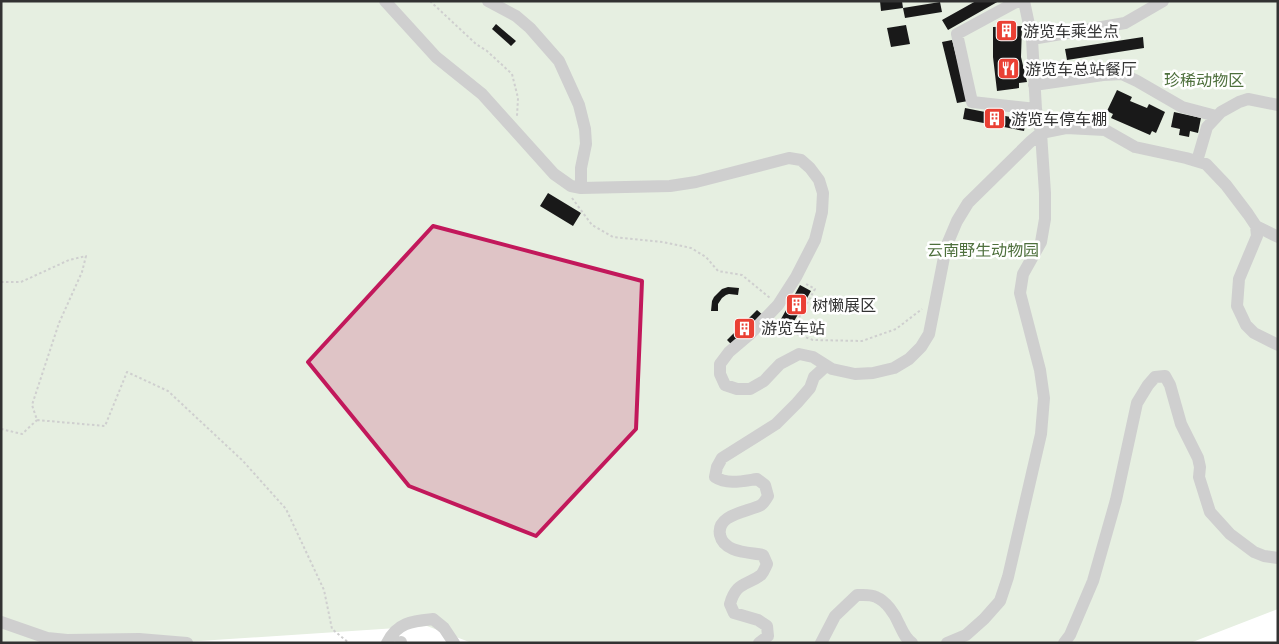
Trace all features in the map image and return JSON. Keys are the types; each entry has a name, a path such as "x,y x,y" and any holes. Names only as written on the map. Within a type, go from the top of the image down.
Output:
{"street":[{"path":"386,1 436,57 482,94 554,174 570,186 581,188 670,186 696,182 789,158 801,160 810,168 818,180 823,193 822,212 815,240 796,277 774,309 750,336 729,352 720,364 720,374 725,385 737,389 750,389 764,381 780,364 799,354 813,357 832,370 855,374 872,373 894,368 909,359 929,334 946,247 957,221 968,203 1041,133 1066,128 1105,130 1134,147 1206,164 1226,185 1256,226 1257,236 1239,279 1237,306 1246,325 1278,346"},
{"path":"488,1 516,16 530,28 559,60 579,105 585,129 586,144 581,168 581,188"},
{"path":"1018,1 957,34 972,102 1036,109"},
{"path":"947,643 966,635 1000,602 1008,577 1041,434 1044,398 1040,370 1020,294 1023,274 1040,242 1045,219 1041,133 1036,109 1032,38 1024,1"},
{"path":"1032,38 1124,23 1163,1"},
{"path":"1034,85 1122,74 1137,80 1182,107 1216,116"},
{"path":"1197,161 1207,127 1221,112 1248,99 1278,105"},
{"path":"1256,226 1278,237"},
{"path":"759,643 768,636 767,626 758,620 734,613 730,604 733,594 741,586 762,574 767,564 763,555 730,548 722,542 719,532 722,522 730,516 762,504 768,496 765,485 757,479 720,481 715,477 717,467 722,458 776,424 810,388 814,377 826,366"},
{"path":"1064,643 1070,635 1093,581 1116,500 1137,403 1148,384 1155,378 1165,376 1170,385 1181,424 1198,458 1199,477 1210,512 1230,534 1254,552 1278,558"},
{"path":"820,643 835,616 857,595 868,594 878,597 885,604 898,621 907,639 912,643"},
{"path":"387,643 391,634 408,622 433,619 444,628 454,643"},
{"path":"1,622 46,638 67,640 139,639 187,643"}],"path":[{"path":"430,1 476,44 486,50 512,74 518,98 516,131"},
{"path":"568,195 592,225 614,237 663,242 691,248 706,257 718,271 742,275 774,309 779,321 793,328 815,289 796,277"},
{"path":"1,282 22,282 69,260 86,256 82,272 59,323 32,405 38,420"},
{"path":"774,309 775,326 813,340 862,340 896,329 936,298"},
{"path":"1,429 22,434 38,420 105,426 127,372 168,391 244,461 286,509 324,590 332,629 348,643"}],"highlighted area":[{"path":"433,226 642,281 636,429 536,536 409,486 308,362"}],"green space":[{"path":"1,1 1278,1 1278,609 1190,643 472,643 427,626 169,643 1,643"}],"building":[{"path":"880,1 902,1 903,8 881,11"},
{"path":"976,1 999,1 948,30 942,20"},
{"path":"940,2 942,12 905,18 903,8"},
{"path":"496,24 516,41 511,46 492,29"},
{"path":"906,25 910,44 891,47 887,28"},
{"name":"游览车总站餐厅","path":"1022,26 1021,57 1027,82 1019,83 1019,88 997,91 993,57 993,27"},
{"path":"1143,37 1144,48 1067,60 1065,49"},
{"name":"游览车停车棚","path":"952,40 968,101 957,103 942,42"},
{"path":"1117,90 1132,97 1130,101 1147,108 1149,104 1165,112 1156,133 1152,131 1150,135 1111,118 1113,114 1107,111"},
{"name":"游览车停车棚","path":"965,108 1026,120 1024,131 963,119"},
{"path":"1174,112 1201,118 1198,133 1190,131 1189,137 1179,135 1180,129 1171,127"},
{"path":"548,193 581,213 573,226 540,206"},
{"name":"树懒展区","path":"800,285 811,291 792,325 781,319"},
{"path":"728,287 739,288 738,295 726,295 718,304 718,311 711,311 714,297 722,289"},
{"name":"游览车站","path":"757,310 764,316 734,347 727,340"}],"place":[{"name":"游览车乘坐点","path":"1007,31"},
{"name":"游览车总站餐厅","path":"1009,69"},
{"name":"游览车停车棚","path":"995,119"},
{"name":"树懒展区","path":"796,305"},
{"name":"游览车站","path":"745,328"}],"park label":[{"name":"珍稀动物区","path":"1204,80"},
{"name":"云南野生动物园","path":"983,250"}]}
